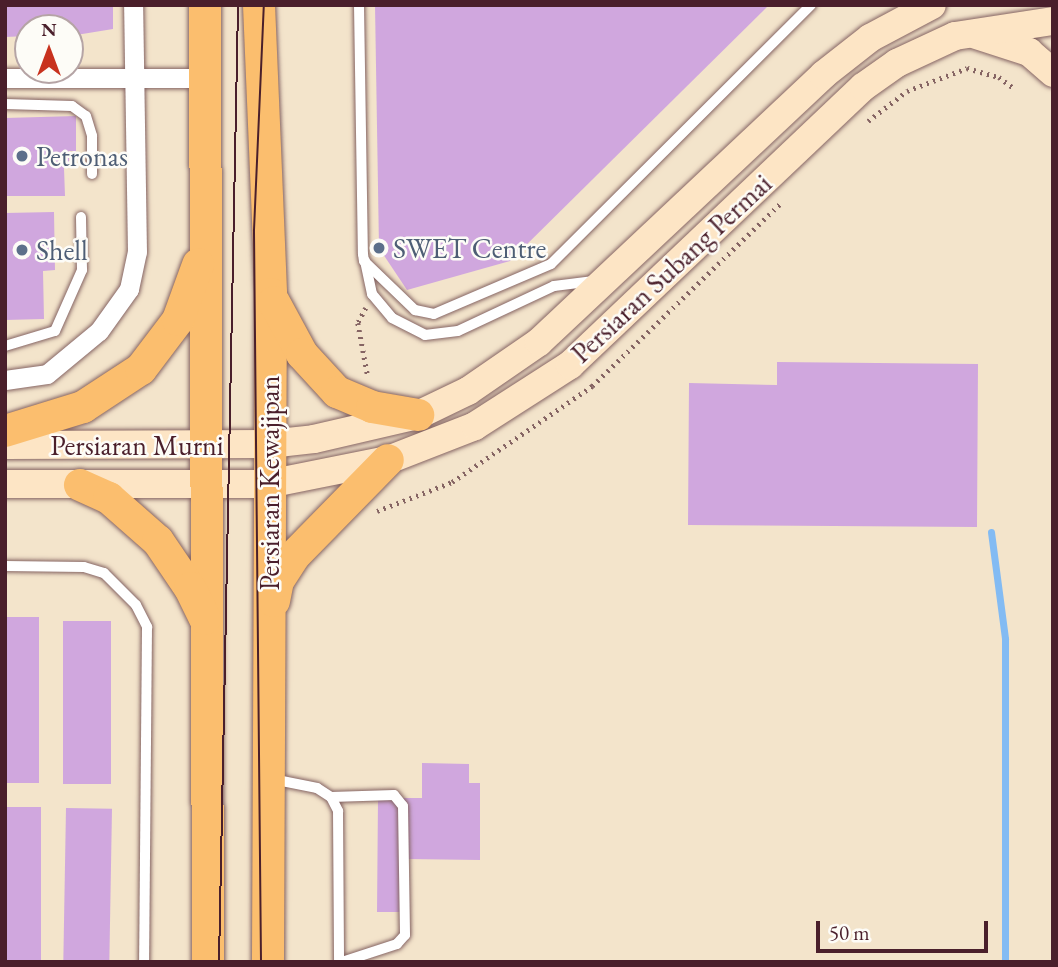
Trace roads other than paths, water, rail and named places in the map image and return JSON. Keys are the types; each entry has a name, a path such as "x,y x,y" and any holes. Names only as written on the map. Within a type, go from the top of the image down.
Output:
{"main road":[{"path":"205,5 209,483 208,962"},
{"name":"Persiaran Kewajipan","path":"259,5 271,294 268,484 268,962"},
{"name":"Persiaran Subang Permai","path":"269,444 365,430 418,415 468,391 539,342 823,75 870,38 932,5"},
{"name":"Persiaran Subang Permai","path":"268,484 388,460 475,426 570,365 863,87 897,63 964,34 1053,21"},
{"path":"964,34 1009,43 1029,52 1053,73"},
{"path":"5,432 83,407 141,369 178,320 206,234"},
{"path":"271,294 302,355 337,392 372,407 418,415"},
{"name":"Persiaran Murni","path":"5,445 269,444"},
{"path":"268,624 278,582 294,556 388,460"},
{"name":"Persiaran Murni","path":"5,484 268,484"},
{"path":"80,485 109,498 158,541 190,587 208,627"}],"street":[{"path":"5,380 47,374 99,331 129,289 137,252 136,78 132,5"},
{"path":"5,78 204,78"}],"lane":[{"path":"359,5 365,261 372,294 392,318 425,335 458,331 554,286 603,281"},
{"path":"365,261 415,310 425,313 537,272 551,264 811,5"},
{"path":"5,104 72,106 86,116 92,136 92,174"},
{"path":"5,346 55,331 82,270 81,217"},
{"path":"5,566 84,567 104,573 136,605 147,627 144,962"},
{"path":"268,779 317,788 331,797 338,811 341,962 397,944 405,935 403,806 394,795 331,797"}],"waterway":[{"path":"991,532 1005,639 1005,962"}],"tram line":[{"path":"219,962 238,5"},
{"path":"261,962 254,230 264,5"}],"place":[{"name":"Petronas","path":"22,156"},
{"name":"SWET Centre","path":"379,248"},
{"name":"Shell","path":"22,250"}]}
